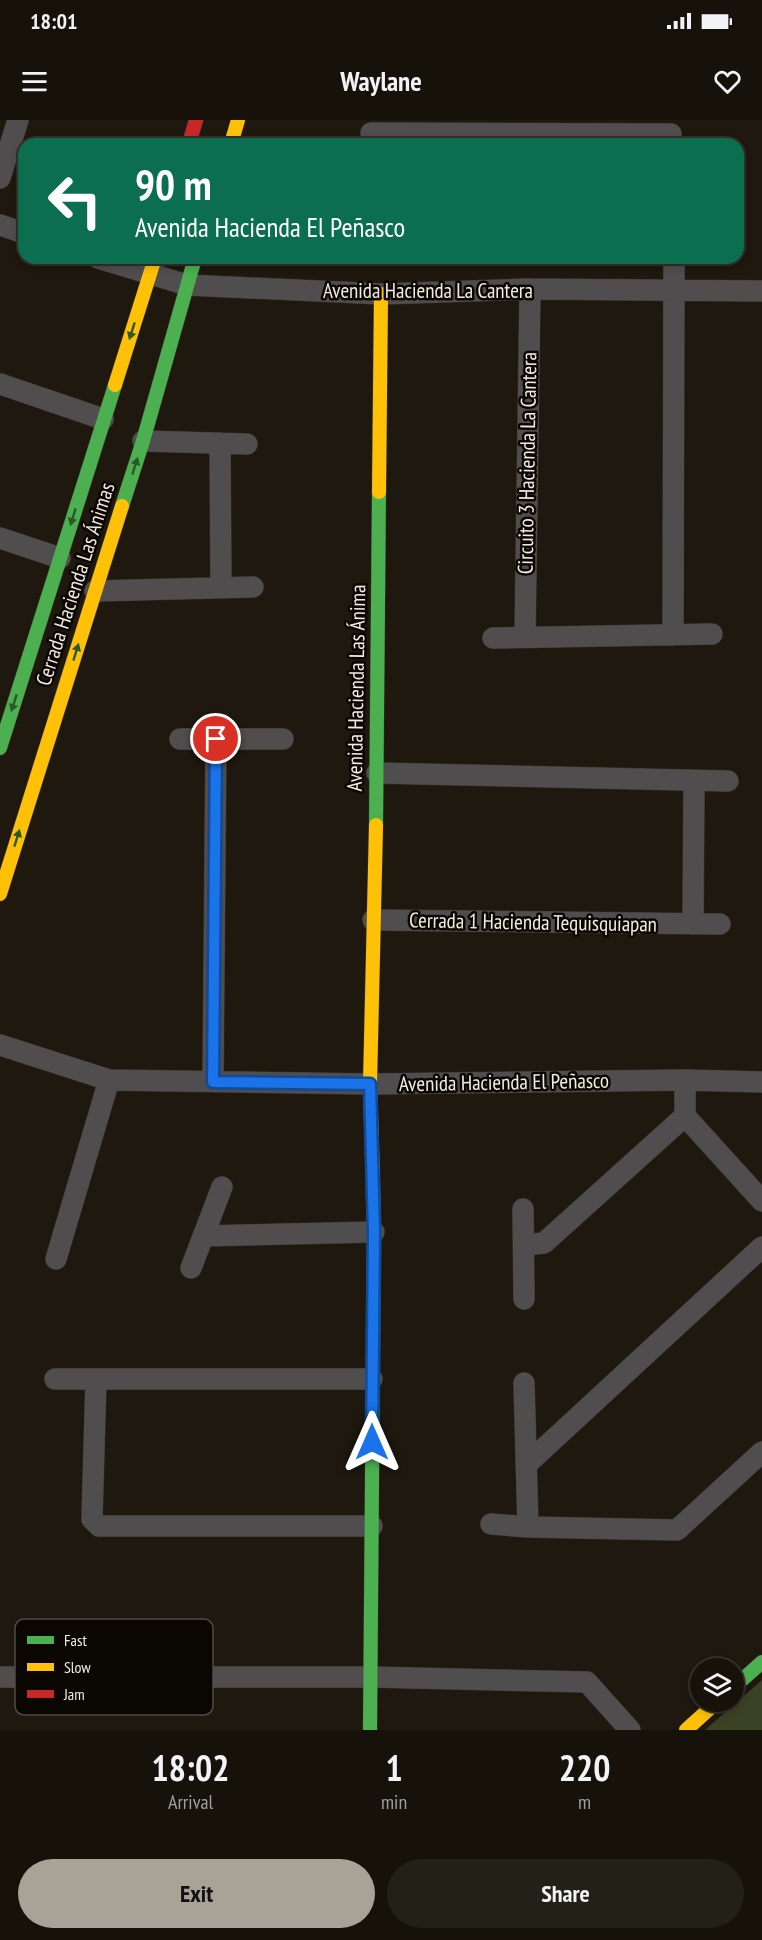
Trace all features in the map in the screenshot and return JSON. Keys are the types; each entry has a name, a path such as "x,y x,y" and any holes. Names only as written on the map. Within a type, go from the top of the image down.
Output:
{"street":[{"path":"0,178 18,120"},
{"path":"191,138 196,120"},
{"path":"233,138 238,120"},
{"path":"371,133 403,126 671,133"},
{"path":"0,225 18,231"},
{"name":"Avenida Hacienda La Cantera","path":"134,264 152,267 187,285 381,294 530,290 762,291"},
{"name":"Cerrada Hacienda Las Ánimas","path":"0,894 143,441 193,264"},
{"path":"673,635 674,264"},
{"name":"Cerrada Hacienda Las Ánimas","path":"0,748 152,267"},
{"name":"Circuito 3 Hacienda La Cantera","path":"525,637 530,290"},
{"name":"Avenida Hacienda Las Ánima","path":"370,1730 374,1232 370,1084 381,294"},
{"path":"0,384 104,419"},
{"path":"143,441 247,444"},
{"path":"220,443 221,588"},
{"path":"0,538 60,558"},
{"path":"95,591 253,587"},
{"path":"493,638 712,634"},
{"path":"180,739 283,739"},
{"path":"213,1082 216,739"},
{"path":"376,773 728,781"},
{"path":"693,924 694,781"},
{"name":"Cerrada 1 Hacienda Tequisquiapan","path":"373,920 720,924"},
{"name":"Avenida Hacienda El Peñasco","path":"0,1045 109,1080 370,1084 685,1080 762,1082"},
{"path":"56,1259 109,1080"},
{"path":"685,1080 685,1116 762,1201"},
{"path":"524,1245 544,1243 685,1116"},
{"path":"191,1268 222,1187"},
{"path":"524,1209 524,1299"},
{"path":"203,1236 374,1232"},
{"path":"527,1464 762,1247"},
{"path":"54,1379 372,1379"},
{"path":"96,1379 92,1519 99,1526 372,1526"},
{"path":"524,1383 528,1527"},
{"path":"491,1524 528,1527 677,1530 762,1452"},
{"path":"744,1678 762,1662"},
{"path":"213,1677 371,1677 587,1682 630,1730"},
{"path":"686,1730 706,1712"}],"green space":[{"path":"762,1680 762,1730 705,1730 726,1712 744,1712 744,1696"}],"traffic: fast":[{"path":"122,506 193,264"},
{"path":"0,748 115,385"},
{"path":"376,825 379,492"},
{"path":"370,1730 373,1180"},
{"path":"744,1678 762,1662"}],"traffic: slow":[{"path":"233,138 238,120"},
{"path":"115,385 153,264"},
{"path":"379,492 381,294"},
{"path":"0,894 122,506"},
{"path":"373,1180 370,1084 376,825"},
{"path":"686,1730 706,1712"}],"traffic: jam":[{"path":"191,138 196,120"}],"route":[{"path":"216,739 213,1082 370,1084 374,1232 372,1442"}]}
